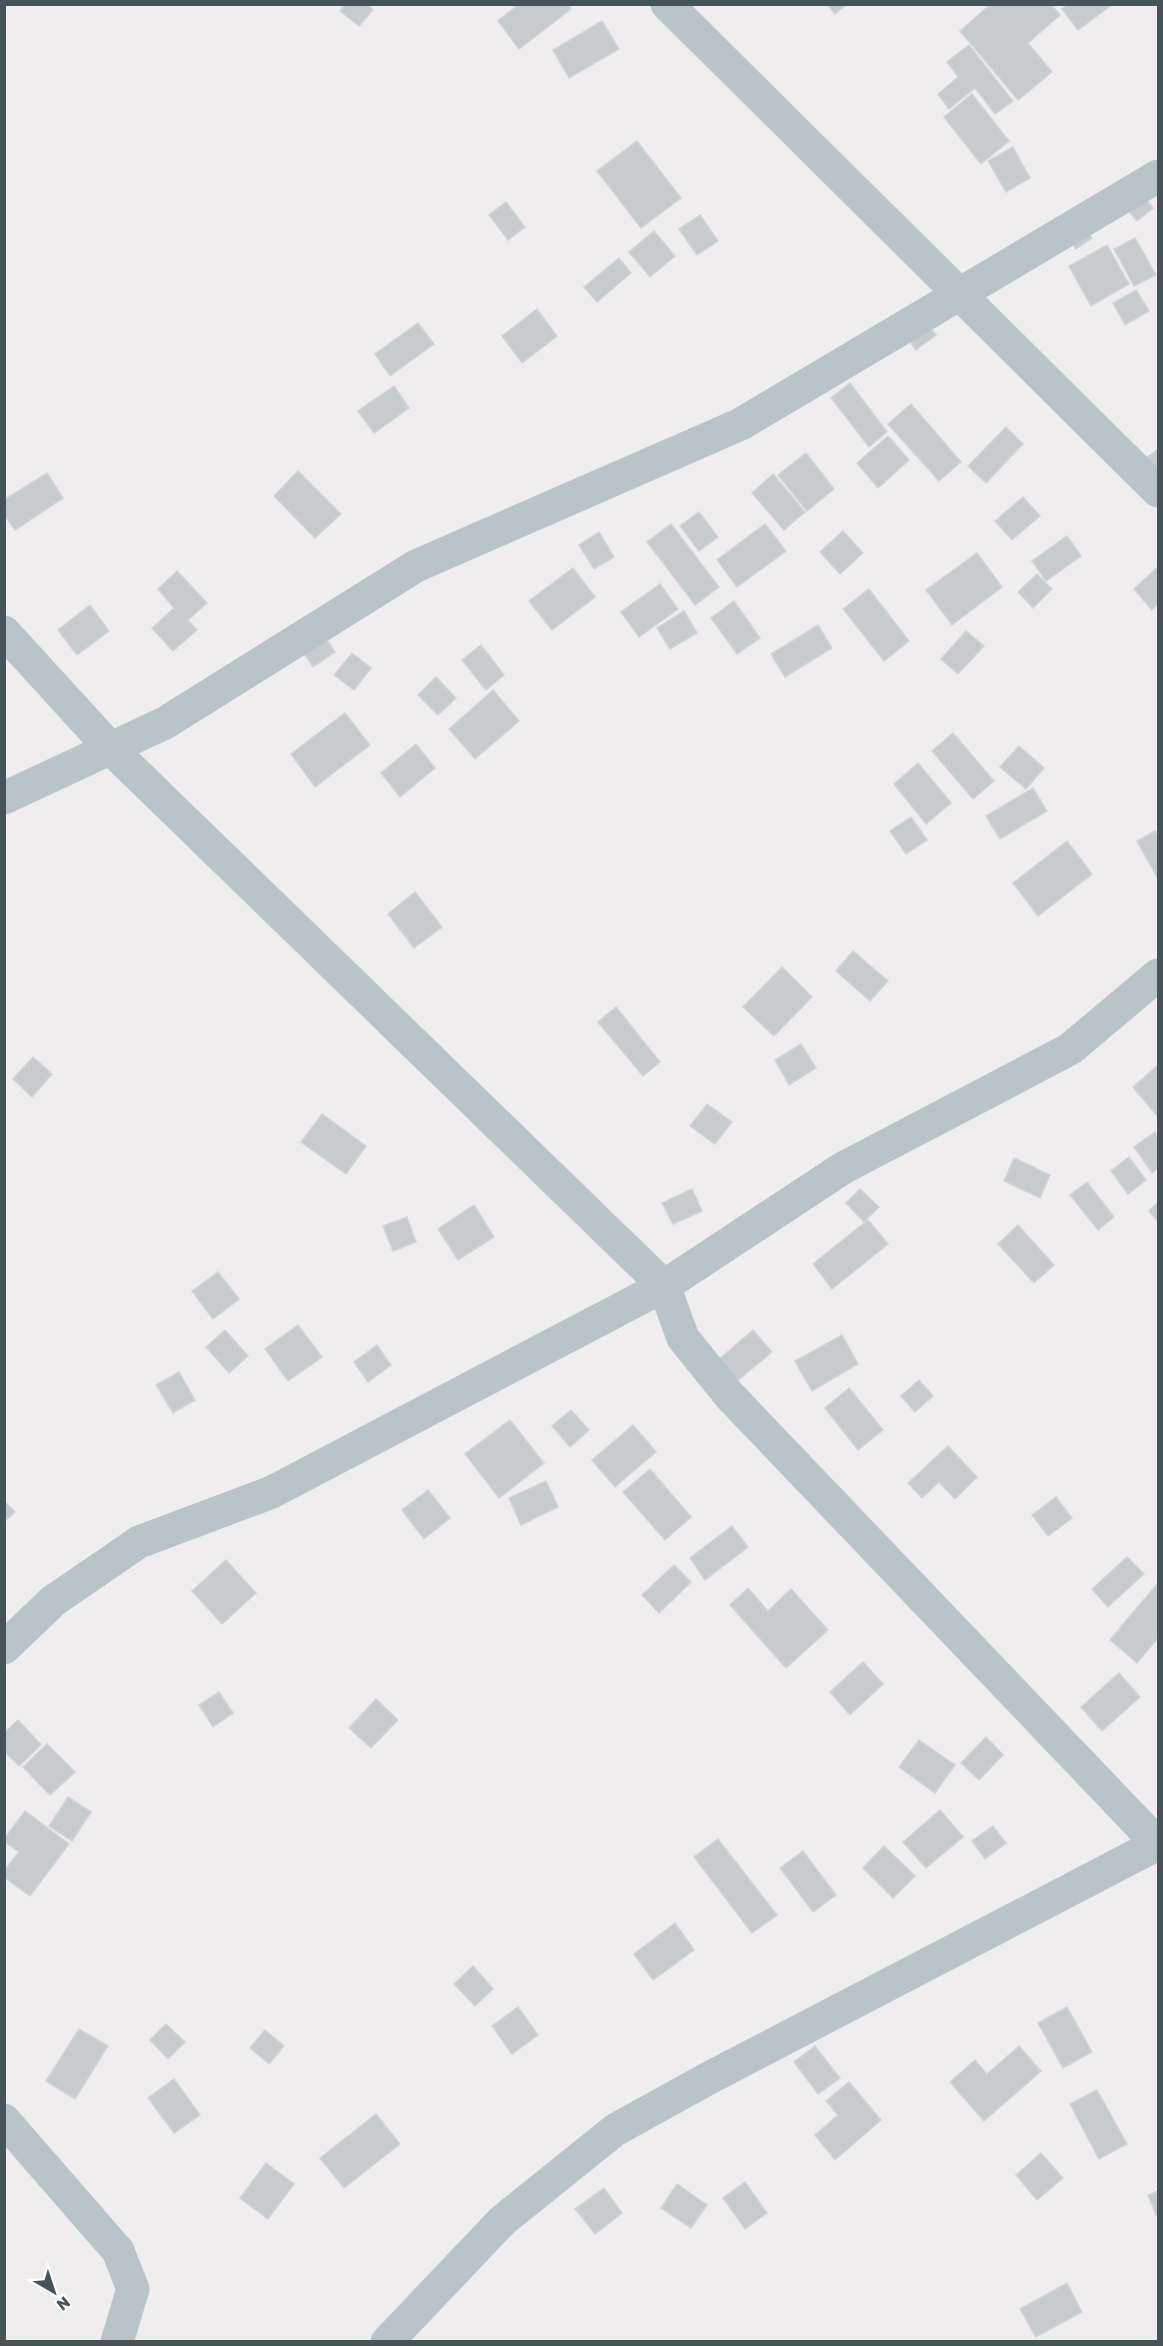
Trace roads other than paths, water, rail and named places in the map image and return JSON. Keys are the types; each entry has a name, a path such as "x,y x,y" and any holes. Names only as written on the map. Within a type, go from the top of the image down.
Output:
{"street":[{"path":"668,4 1158,491"},
{"path":"4,798 165,723 416,566 741,424 1158,176"},
{"path":"4,632 111,749 664,1286 683,1338 729,1395 1158,1844 720,2072 615,2130 502,2221 387,2342"},
{"path":"4,1648 53,1601 139,1542 272,1492 664,1286 843,1168 1070,1049 1158,975"},
{"path":"4,2120 118,2251 133,2289 117,2342"}]}
